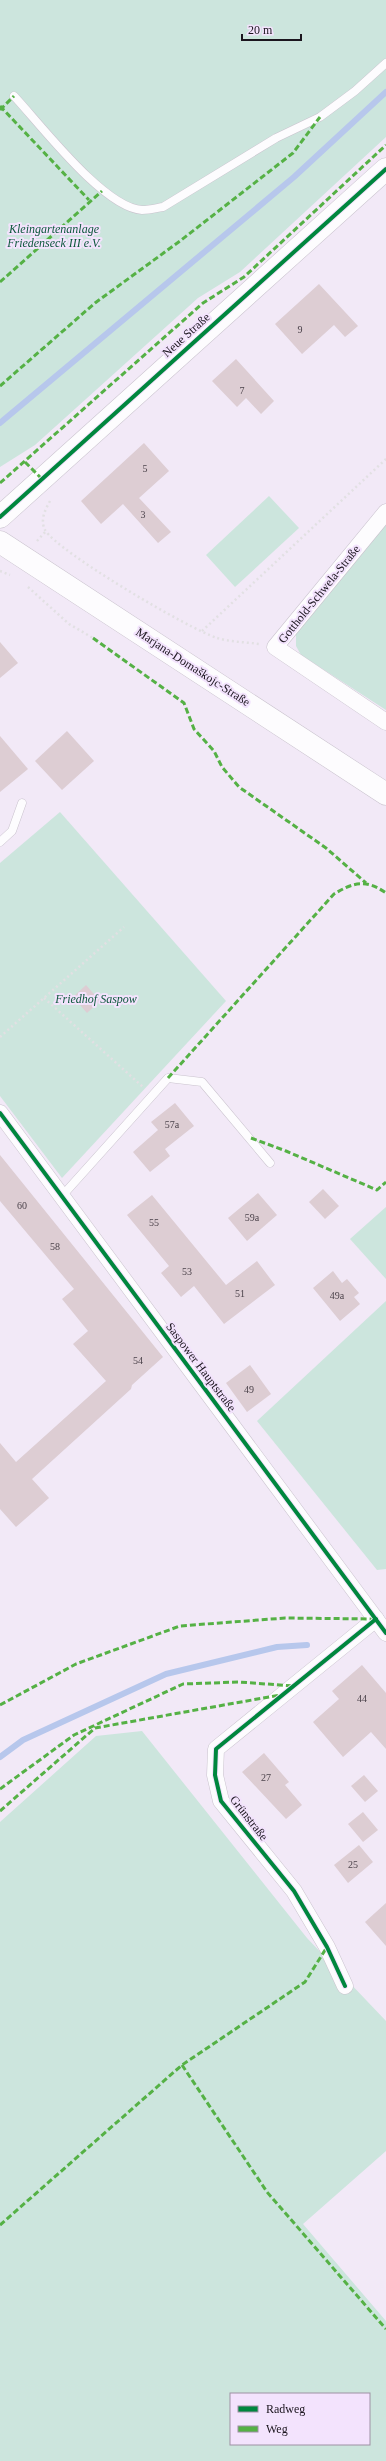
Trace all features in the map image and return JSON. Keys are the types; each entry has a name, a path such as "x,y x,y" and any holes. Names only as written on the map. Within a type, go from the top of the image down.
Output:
{"street":[{"name":"Neue Straße","path":"0,517 386,169"},
{"name":"Gotthold-Schwela-Straße","path":"386,512 275,647 386,722"},
{"name":"Marjana-Domaškojc-Straße","path":"0,542 386,794"},
{"name":"Saspower Hauptstraße","path":"0,1113 386,1633"},
{"name":"Grünstraße","path":"345,1986 327,1947 294,1891 221,1801 215,1775 216,1749 376,1619"}],"lane":[{"path":"14,96 102,191 125,205 142,210 163,207 276,138 320,117 355,91 386,63"},
{"path":"0,842 12,831 22,803"},
{"path":"62,1196 168,1078 202,1082 270,1163"}],"path":[{"path":"202,631 386,459"},
{"path":"52,498 43,518 44,526 59,545 164,613 202,631 217,638 275,647"},
{"path":"0,571 12,576"},
{"path":"22,583 70,624 93,638"},
{"path":"0,1037 124,927"},
{"path":"44,998 152,1096"}],"green space":[{"name":"Kleingartenanlage Friedenseck III e.V.","path":"0,0 386,0 386,137 240,272 198,298 35,445 0,467"},
{"path":"269,496 299,528 235,587 206,555"},
{"path":"386,522 386,710 301,655 296,646 296,631"},
{"name":"Friedhof Saspow","path":"60,812 226,1001 62,1178 0,1096 0,863"},
{"path":"386,1207 386,1279 350,1239"},
{"path":"386,1301 386,1569 377,1570 257,1421"},
{"path":"142,1731 307,1938 386,2021 386,2151 303,2224 386,2321 386,2461 0,2461 0,1822 96,1736"}],"building":[{"path":"319,284 358,326 345,337 334,325 302,354 275,324"},
{"path":"236,359 274,401 261,414 246,398 237,407 212,381"},
{"path":"144,443 169,471 139,498 171,532 158,543 123,504 101,524 81,501"},
{"path":"0,642 18,663 0,678"},
{"path":"67,731 94,761 62,790 35,761"},
{"path":"0,736 28,769 0,792"},
{"path":"86,985 100,1001 87,1013 73,997"},
{"path":"175,1103 194,1126 165,1149 170,1156 150,1172 133,1152 158,1130 151,1122"},
{"path":"0,1155 163,1357 132,1385 131,1389 32,1479 49,1498 16,1527 0,1509 0,1443 16,1462 106,1381 73,1344 88,1331 62,1299 74,1289 0,1201"},
{"path":"323,1189 339,1206 325,1219 309,1202"},
{"path":"258,1193 277,1215 247,1241 228,1218"},
{"path":"152,1195 226,1285 257,1261 275,1285 224,1324 194,1286 181,1297 161,1273 169,1266 127,1215"},
{"path":"333,1271 342,1283 347,1279 359,1293 354,1297 360,1304 340,1321 313,1288"},
{"path":"250,1365 271,1394 247,1412 226,1383"},
{"path":"362,1665 386,1693 386,1749 371,1732 343,1757 313,1722 339,1699 332,1691"},
{"path":"264,1753 289,1782 285,1785 302,1805 286,1819 242,1772"},
{"path":"364,1775 378,1791 365,1802 351,1786"},
{"path":"363,1812 378,1830 363,1842 348,1824"},
{"path":"359,1845 373,1862 348,1883 334,1865"},
{"path":"386,1903 386,1946 365,1922"}],"waterway":[{"path":"0,423 294,177 386,92"},
{"path":"0,1757 23,1740 166,1674 277,1647 307,1645"}],"marked path":[{"path":"0,110 14,96"},
{"path":"0,106 89,200"},
{"path":"0,386 95,303 180,241 293,153 320,117"},
{"path":"0,483 203,303 244,277 386,145"},
{"path":"0,282 102,191"},
{"path":"25,462 42,479"},
{"path":"93,638 184,703 194,729 214,751 222,767 239,787 326,848 366,883"},
{"path":"168,1078 334,894 348,887 360,884 372,886 386,893"},
{"path":"251,1138 286,1151 377,1190 386,1182"},
{"path":"0,1705 76,1664 180,1626 285,1618 375,1619"},
{"path":"0,1789 74,1735 183,1684 239,1682 294,1686"},
{"path":"0,1811 95,1728 280,1695"},
{"path":"0,2225 182,2065 305,1982 327,1947"},
{"path":"182,2065 267,2192 386,2329"}],"cycle path":[{"path":"0,517 386,169"},
{"path":"0,1113 386,1633"},
{"path":"345,1986 327,1947 294,1891 221,1801 215,1775 216,1749 376,1619"}]}
